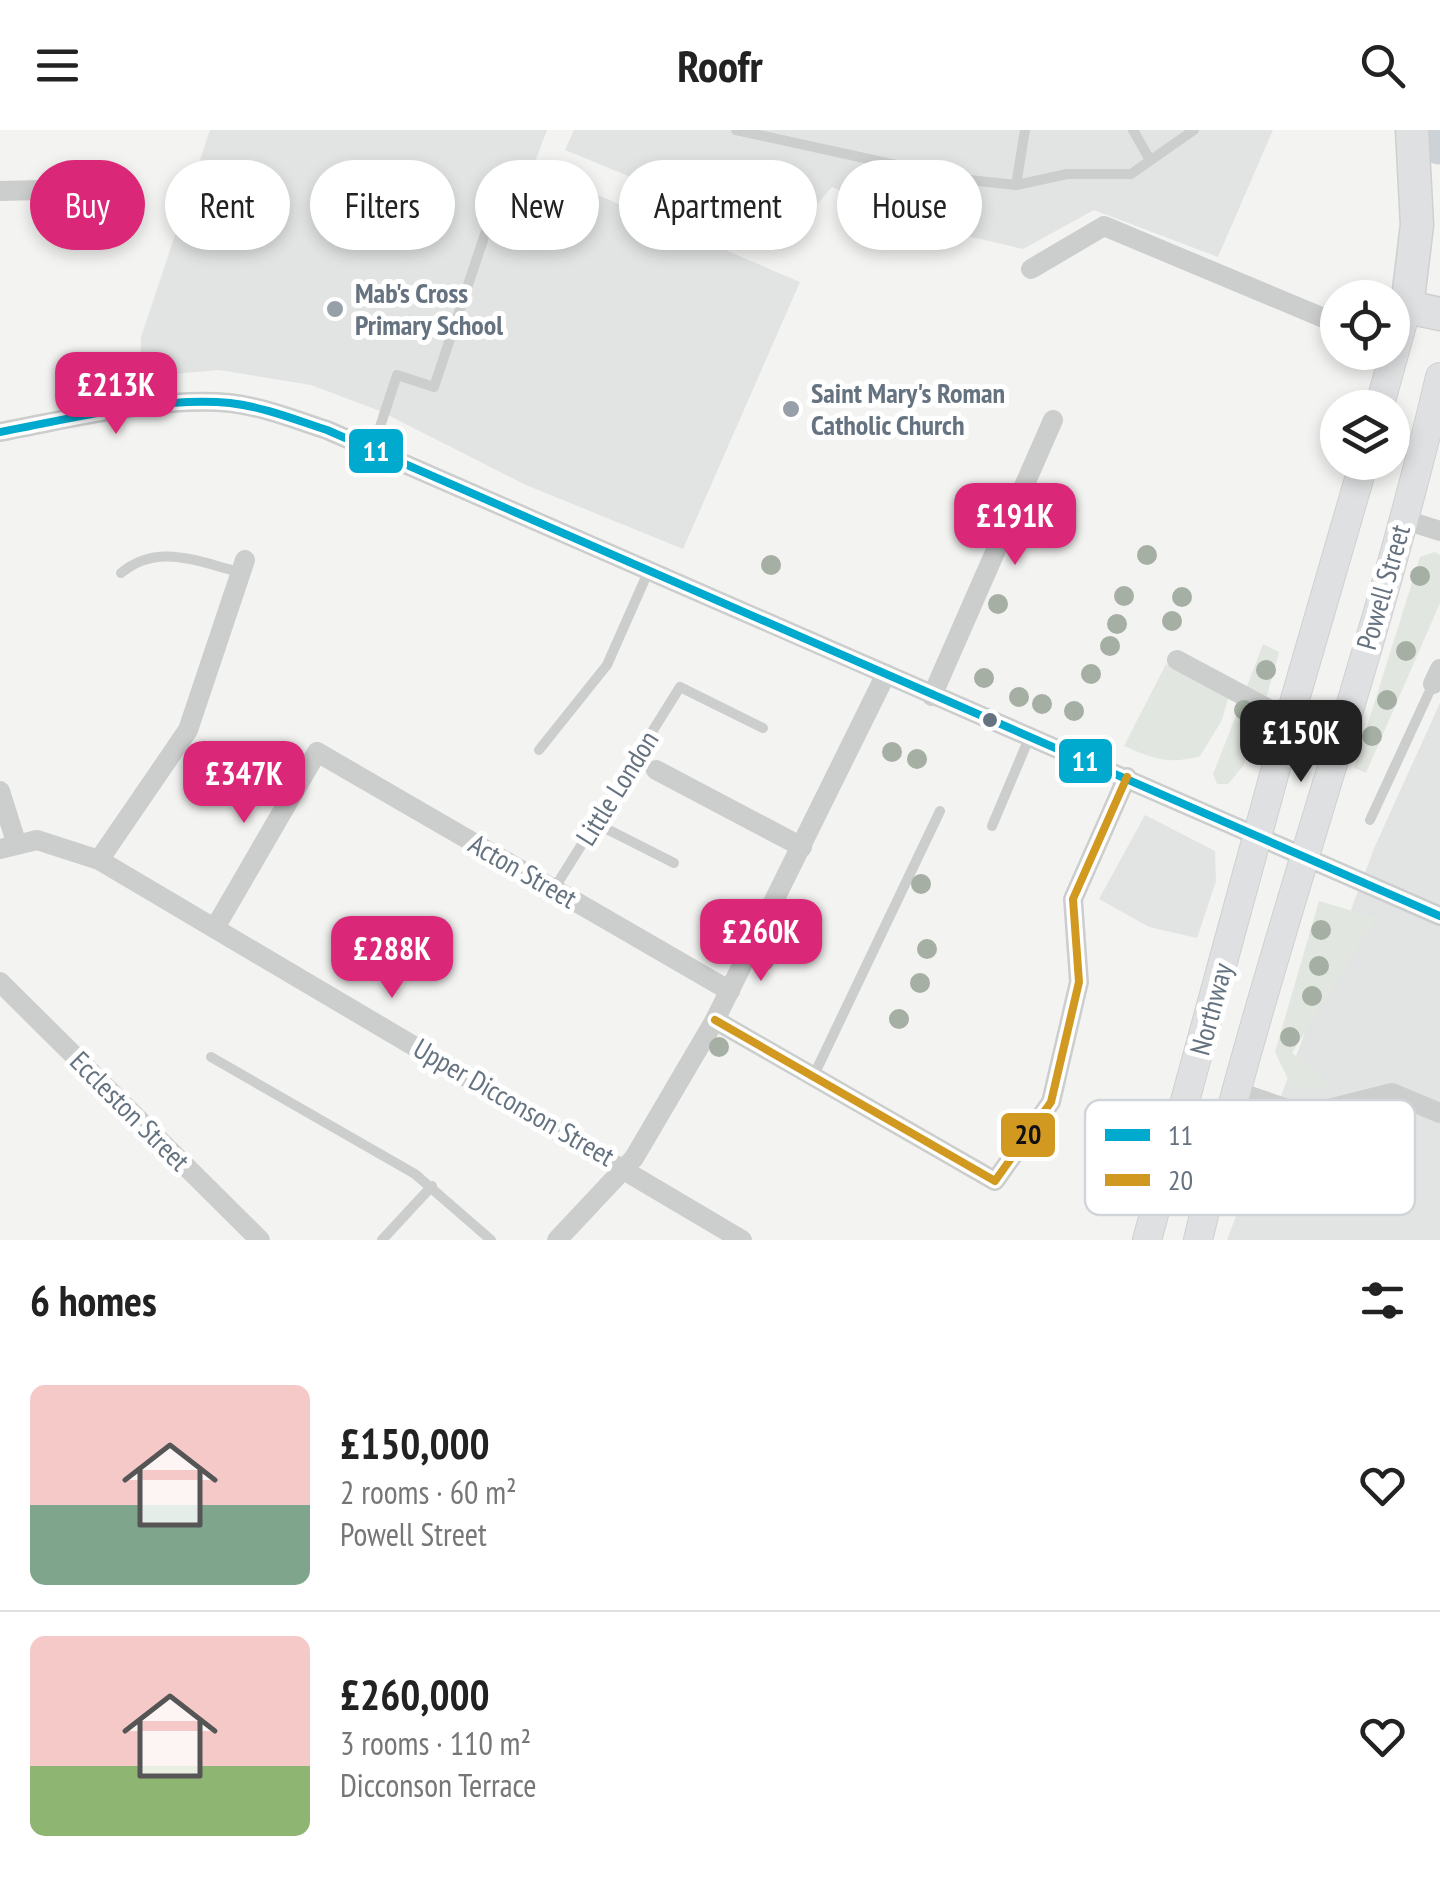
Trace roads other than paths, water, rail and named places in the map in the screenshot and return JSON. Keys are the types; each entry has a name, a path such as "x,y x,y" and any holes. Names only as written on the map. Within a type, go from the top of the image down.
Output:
{"highway":[{"path":"1410,300 1426,269 1417,225 1414,138"},
{"path":"1410,307 1440,314"}],"main road":[{"name":"Powell Street","path":"1308,855 1436,405 1440,377"},
{"name":"Powell Street","path":"1258,836 1359,480"},
{"name":"Northway","path":"1185,1100 1258,836"},
{"name":"Northway","path":"1233,1100 1308,855"},
{"name":"Northway","path":"1147,1240 1154,1215"},
{"name":"Northway","path":"1198,1240 1204,1215"}],"street":[{"path":"0,191 30,190"},
{"path":"1031,270 1104,226 1320,316"},
{"path":"0,432 107,413 230,403 280,414 373,448 1440,916"},
{"path":"932,696 1053,420"},
{"path":"1402,519 1440,532"},
{"path":"99,860 188,730 242,566"},
{"path":"1177,660 1288,720"},
{"path":"557,1240 627,1168 715,1020 886,674"},
{"name":"Acton Street","path":"216,926 316,752 730,991"},
{"path":"656,770 802,847"},
{"path":"715,1020 996,1182 1050,1102 1079,982 1072,899 1126,777"},
{"path":"0,791 8,846"},
{"name":"Upper Dicconson Street","path":"8,846 61,845 99,860 627,1168 742,1240"},
{"name":"Eccleston Street","path":"0,982 260,1240"},
{"path":"1235,1091 1262,1100"},
{"path":"1363,1100 1392,1093 1409,1100"},
{"path":"1415,1103 1440,1113"}],"lane":[{"path":"736,130 960,179 1016,185 1066,174 1131,174 1194,130"},
{"path":"1016,185 1025,130"},
{"path":"1134,130 1150,160"},
{"path":"1170,130 1178,141"},
{"path":"373,448 397,376 434,387 480,250"},
{"path":"121,573 138,559 159,554 242,566"},
{"path":"539,750 606,665 649,569"},
{"path":"1370,820 1436,677"},
{"name":"Little London","path":"554,889 680,687 763,728"},
{"path":"992,826 1030,736"},
{"path":"814,1075 940,811"},
{"path":"595,823 674,864"},
{"path":"211,1056 432,1186 491,1240"},
{"path":"382,1240 432,1186"}],"waterway":[{"path":"1421,130 1440,142"}],"place":[{"name":"Mab's Cross Primary School","path":"335,309"},
{"name":"Saint Mary's Roman Catholic Church","path":"791,409"}]}
